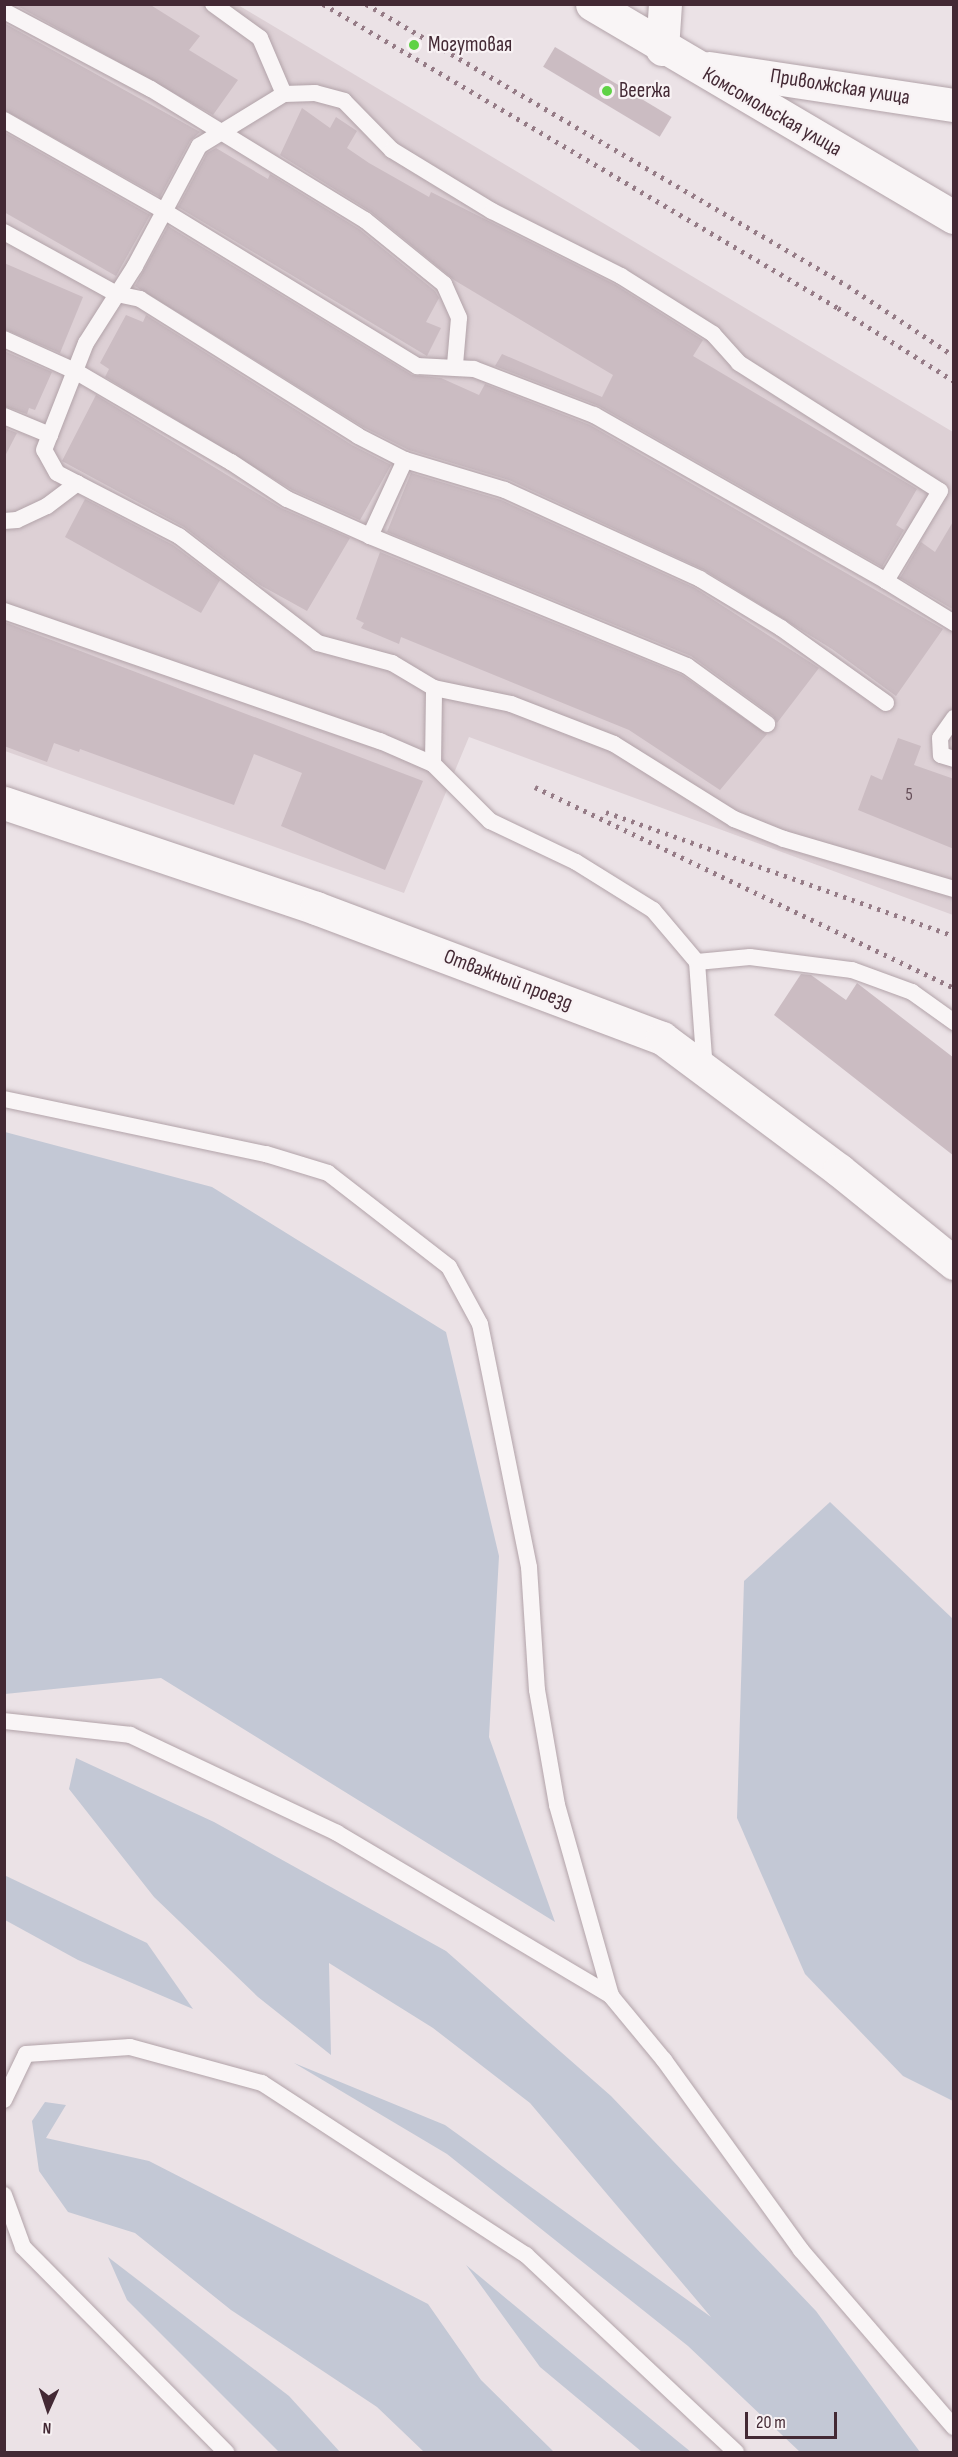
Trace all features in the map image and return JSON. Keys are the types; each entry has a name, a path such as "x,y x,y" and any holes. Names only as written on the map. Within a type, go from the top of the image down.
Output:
{"street":[{"name":"Комсомольская улица","path":"592,4 662,49 954,217"},
{"path":"662,49 665,4"},
{"name":"Приволжская улица","path":"691,65 954,105"},
{"name":"Отважный проезд","path":"4,803 316,908 662,1038 954,1263"}],"lane":[{"path":"213,4 260,38 284,94"},
{"path":"4,11 151,89 218,133 365,220 444,284 459,318 455,365"},
{"path":"886,581 947,490 739,363 713,334 621,276 492,211 392,150 344,101 315,93 284,94 199,146 117,294 86,343 44,450 57,473 179,536 318,643 392,663 434,688 511,704 614,744 734,819 784,839 954,889"},
{"path":"4,120 164,211 417,366 455,365 594,415 886,581 954,623"},
{"path":"4,232 117,294 140,299 358,436 405,460 505,490 700,579 781,628 886,703"},
{"path":"4,339 75,371 231,462 287,499 370,536 687,666 767,724"},
{"path":"4,416 50,435"},
{"path":"370,536 405,460"},
{"path":"4,521 17,520 47,506 77,483"},
{"path":"4,611 380,741 433,764 490,820 576,862 653,910 697,962 705,1070"},
{"path":"433,764 434,688"},
{"path":"954,718 940,738 941,755 954,759"},
{"path":"697,962 750,957 852,970 912,992 954,1022"},
{"path":"4,1098 266,1154 328,1173 449,1267 480,1324 529,1567 537,1690 557,1805 611,1996"},
{"path":"4,1721 130,1735 337,1833 611,1996 663,2060 801,2250 954,2427"},
{"path":"4,2100 26,2054 37,2053 130,2047 262,2082 526,2255 736,2452"},
{"path":"4,2195 23,2247 226,2452"}],"shaded area":[{"path":"5,5 238,5 953,432 953,915 469,737 404,893 5,751"},
{"path":"5,1132 212,1187 446,1332 499,1556 489,1737 555,1922 161,1678 5,1694"},
{"path":"830,1502 953,1619 953,2101 903,2076 805,1974 737,1818 744,1581"},
{"path":"76,1758 214,1822 446,1951 611,2096 816,2311 920,2452 800,2452 688,2346 447,2154 294,2063 445,2125 711,2317 530,2103 433,2028 329,1963 331,2055 258,1997 154,1897 69,1789"},
{"path":"4,1875 147,1943 193,2009 78,1960 5,1920"},
{"path":"45,2102 66,2105 46,2138 149,2161 428,2304 481,2380 554,2452 424,2452 377,2407 231,2310 135,2233 68,2212 39,2171 32,2121"},
{"path":"108,2257 289,2396 340,2452 279,2452 127,2300"},
{"path":"466,2265 691,2452 642,2452 540,2367"}],"building":[{"path":"14,4 149,4 200,36 189,50 238,80 213,115"},
{"path":"4,23 200,132 190,141 160,197 4,110"},
{"name":"Beerжа","path":"555,47 672,117 660,137 543,67"},
{"path":"302,108 330,128 336,117 357,131 347,148 429,197 431,192 616,285 703,340 693,356 917,489 896,525 904,530 882,567 599,406 495,366 502,354 602,397 613,375 454,280 371,212 280,155"},
{"path":"4,132 150,215 116,276 4,212"},
{"path":"216,148 268,179 270,174 359,229 435,291 439,298 426,322 441,328 427,356 178,207 207,153"},
{"path":"168,226 412,375 441,378 479,395 485,384 590,425 943,629 896,696 832,649 704,570 509,480 409,450 363,427 135,286"},
{"path":"4,263 83,297 60,353 4,329"},
{"path":"126,315 143,322 146,315 352,445 391,465 360,520 292,490 105,377 109,369 100,363"},
{"path":"4,351 52,372 35,410 29,408 27,414 4,406"},
{"path":"96,395 281,508 350,538 307,611 260,585 184,527 62,461"},
{"path":"4,428 17,433 4,458"},
{"path":"411,473 501,500 695,588 819,668 777,723 773,716 691,656 387,532"},
{"path":"85,499 173,545 220,580 201,613 65,537"},
{"path":"954,520 954,610 900,578 921,542 935,552"},
{"path":"380,552 682,675 767,734 720,790 629,730 401,637 399,644 361,628 364,623 356,619"},
{"path":"4,622 423,781 385,870 281,826 302,773 254,754 234,805 80,749 79,752 54,743 47,762 4,746"},
{"path":"898,738 921,746 914,765 954,779 954,849 858,810 871,775 882,780"},
{"path":"801,974 811,975 846,1000 857,983 954,1058 954,1156 774,1015"}],"railway":[{"path":"323,4 838,308 954,381"},
{"path":"366,4 848,286 954,356"},
{"path":"535,787 954,988"},
{"path":"606,812 954,936"}],"place":[{"name":"Могутовая","path":"414,45"},
{"name":"Beerжа","path":"607,91"}]}
